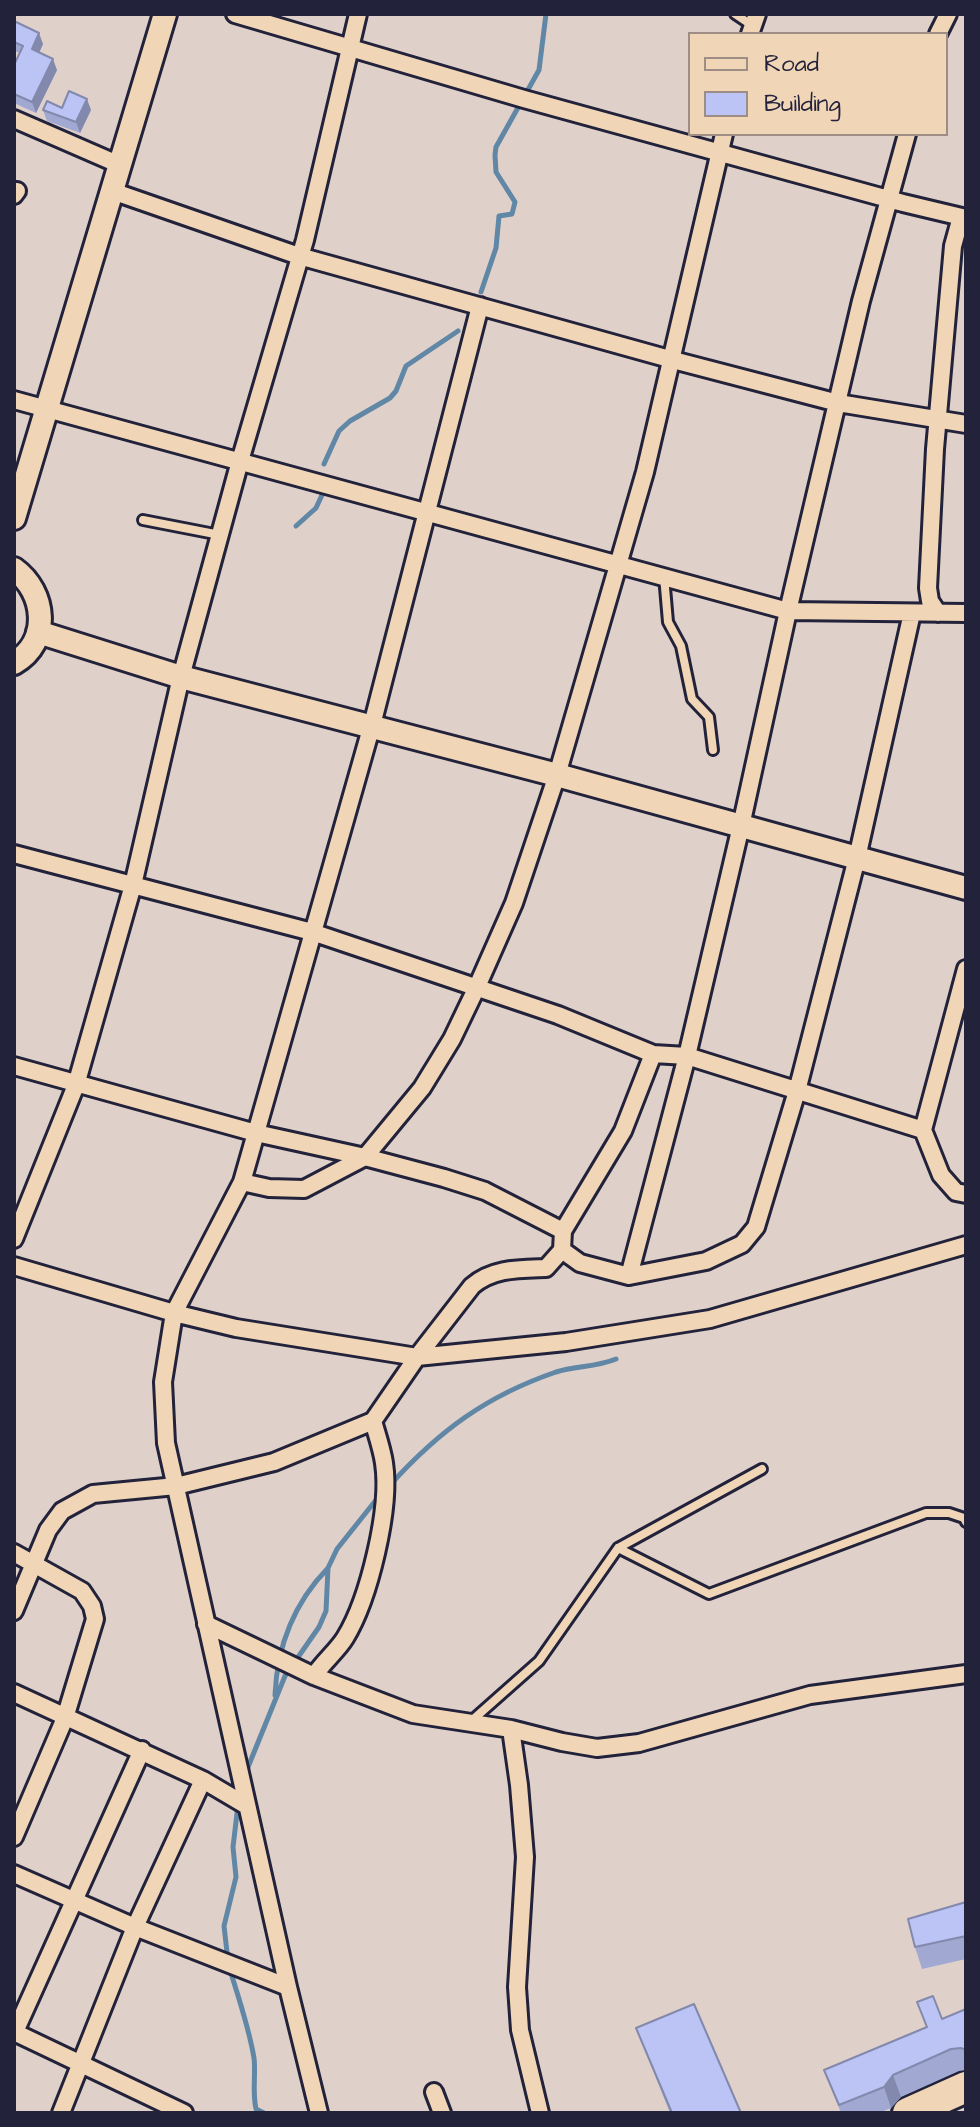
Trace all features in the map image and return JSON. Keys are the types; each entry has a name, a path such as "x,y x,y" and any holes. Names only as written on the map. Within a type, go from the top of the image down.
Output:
{"highway":[{"path":"915,2111 966,2087"}],"street":[{"path":"14,518 165,14"},
{"path":"235,14 524,99 963,217 953,246 928,588 930,601 938,613"},
{"path":"14,1239 76,1085 133,885 181,677 305,240 358,14"},
{"path":"939,32 948,14"},
{"path":"14,119 120,165"},
{"path":"242,1182 269,1188 304,1189 365,1157 422,1088 452,1039 476,989 514,903 557,775 645,472 723,136"},
{"path":"629,1276 687,1056 861,301 906,136"},
{"path":"112,191 299,256 673,360 838,403 966,424"},
{"path":"319,2113 166,1443 163,1382 174,1313 242,1182 372,725 480,306"},
{"path":"14,400 788,611 966,613"},
{"path":"14,569 29,582 38,597 41,614 32,647 14,663"},
{"path":"562,1250 580,1263 629,1276 706,1261 742,1244 756,1227 797,1091 857,858 915,613 928,588"},
{"path":"38,632 181,677 372,725 966,888"},
{"path":"14,854 312,932 558,1015 653,1054 687,1056 923,1130"},
{"path":"966,969 923,1130 941,1175 956,1192 966,1194"},
{"path":"14,1611 48,1530 62,1511 93,1494 176,1486 274,1462 373,1421 472,1286 483,1277 497,1272 546,1268 562,1250 563,1231 623,1131 653,1054"},
{"path":"14,1066 256,1133 365,1157 485,1191 563,1231"},
{"path":"14,1266 236,1328 417,1357 566,1342 710,1319 966,1245"},
{"path":"314,1676 345,1639 373,1567 385,1496 384,1464 373,1421"},
{"path":"14,1553 82,1591 92,1606 95,1619 65,1718 14,1837"},
{"path":"206,1624 314,1676 413,1714 511,1729 597,1748 639,1743 810,1695 966,1674"},
{"path":"14,1693 142,1750 247,1806"},
{"path":"511,1729 525,1857 517,1987 520,2030 540,2113"},
{"path":"142,1750 14,2033 184,2113"},
{"path":"61,2113 135,1927 203,1780"},
{"path":"14,1874 135,1927 288,1987"},
{"path":"434,2092 442,2113"}],"lane":[{"path":"735,14 753,25"},
{"path":"143,520 220,535"},
{"path":"664,576 668,622 681,646 692,699 709,717 713,750"},
{"path":"468,1724 539,1661 618,1548 762,1469"},
{"path":"618,1548 709,1594 926,1513 949,1513 964,1518 966,1522"}],"building":[{"path":"14,21 39,33 32,49 53,59 32,102 14,94 14,65 23,46 14,42"},
{"path":"69,91 87,99 76,122 43,110 47,101 62,108"},
{"path":"966,1902 966,1936 915,1947 908,1919"},
{"path":"933,1996 942,2019 966,2009 966,2050 951,2049 893,2075 884,2087 839,2105 824,2070 927,2027 917,2002"},
{"path":"694,2004 741,2113 672,2113 636,2028"}],"waterway":[{"path":"481,292 496,248 499,216 512,214 515,202 496,172 496,147 539,70 546,14"},
{"path":"324,464 339,431 350,421 390,398 406,366 458,331"},
{"path":"296,526 316,508 322,495"},
{"path":"390,1485 446,1432 507,1392 556,1372 616,1359"},
{"path":"246,1772 285,1676 319,1627 326,1611 328,1568 337,1549 380,1495"},
{"path":"275,1695 279,1659 290,1626 306,1596 328,1568"},
{"path":"228,1961 224,1926 236,1877 233,1847 238,1805"},
{"path":"230,1970 254,2058 256,2109 264,2113"}]}
